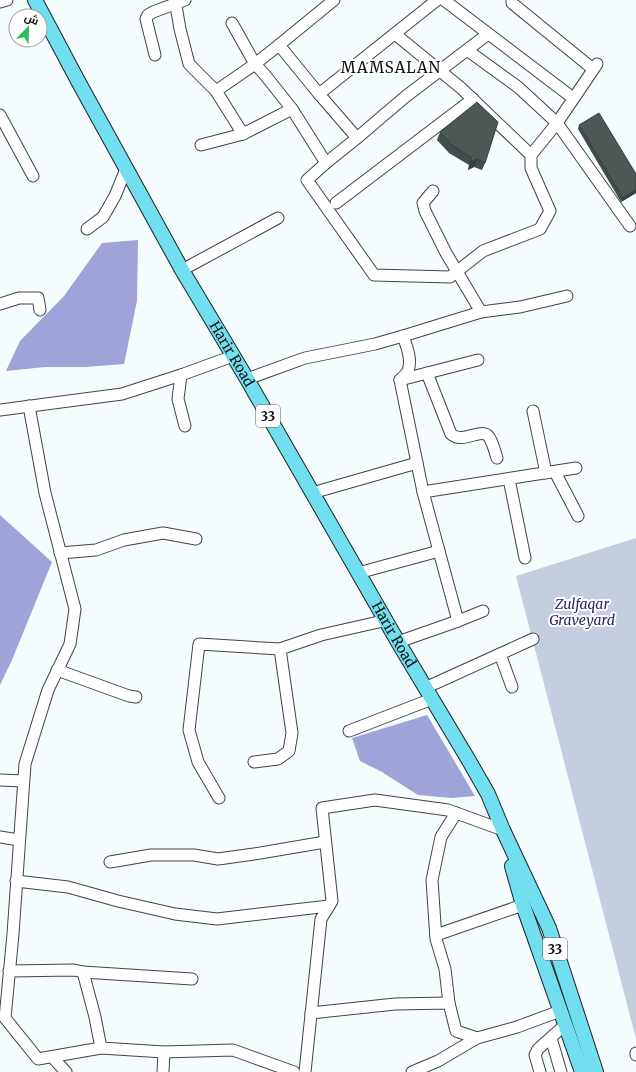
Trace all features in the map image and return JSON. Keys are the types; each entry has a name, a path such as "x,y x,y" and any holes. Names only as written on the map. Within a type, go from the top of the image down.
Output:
{"main road":[{"name":"Harir Road","path":"35,0 182,270 428,694 488,794 503,830"},
{"name":"33","path":"503,830 523,905 580,1072"},
{"name":"33","path":"503,830 549,928 596,1072"}],"street":[{"path":"0,2 7,0"},
{"path":"216,92 255,64 334,0"},
{"path":"319,94 437,0"},
{"path":"444,0 573,98"},
{"path":"488,34 405,97 307,180 374,275 450,277 483,250 540,229 550,211 530,168 531,155 556,123 595,67 512,3 512,0"},
{"path":"154,55 146,19 148,15 153,12 179,1 180,29 189,64 216,92 242,134"},
{"path":"232,23 255,64 292,109 326,163"},
{"path":"395,34 461,88 531,155"},
{"path":"279,45 357,138"},
{"path":"467,50 518,87 556,123 630,226"},
{"path":"336,203 473,99"},
{"path":"201,145 242,134 292,109"},
{"path":"1,119 26,162 32,176"},
{"path":"87,230 103,217 115,196 126,169"},
{"path":"434,190 423,203 425,210 446,254 481,312"},
{"path":"182,270 278,218"},
{"path":"246,379 305,358 375,344 481,312 520,307 567,296"},
{"path":"0,304 19,298 38,298 40,310"},
{"path":"400,380 407,372 409,362 408,349 404,336"},
{"path":"0,410 122,394 233,356"},
{"path":"400,380 478,360"},
{"path":"427,373 451,434 455,438 482,433 486,434 489,437 497,458"},
{"path":"181,375 178,399 185,426"},
{"path":"400,380 417,463 458,621"},
{"path":"29,406 45,494 75,609 70,644 48,690 24,764 16,881 7,968 5,1018 38,1059 101,1048 164,1052 233,1050 294,1072"},
{"path":"533,411 550,472 578,516"},
{"path":"312,493 417,463"},
{"path":"424,492 576,468"},
{"path":"509,479 525,558"},
{"path":"60,553 96,550 124,540 163,533 196,539"},
{"path":"358,573 439,551"},
{"path":"398,642 483,611"},
{"path":"219,798 198,762 189,730 199,644 280,650 321,635 383,622 385,619"},
{"path":"349,731 428,694 500,654 533,639"},
{"path":"254,762 278,760 289,751 292,733 280,650"},
{"path":"500,654 512,687"},
{"path":"57,670 129,696 136,697"},
{"path":"0,780 23,782"},
{"path":"305,1072 322,919 332,901 322,808 375,800 448,810 503,830"},
{"path":"456,813 441,837 432,880 436,939 444,969 449,1002 456,1031 477,1038"},
{"path":"0,837 19,840"},
{"path":"110,862 151,855 194,855 218,859 326,842"},
{"path":"16,881 68,886 118,902 168,912 217,919 329,906"},
{"path":"436,934 523,905"},
{"path":"7,968 74,970 83,972 192,979"},
{"path":"83,972 95,1017 101,1048"},
{"path":"312,1013 395,1004 449,1002"},
{"path":"412,1072 438,1061 477,1038 517,1027 560,1011"},
{"path":"540,1072 535,1055 538,1049 565,1025"},
{"path":"551,1038 561,1072"},
{"path":"163,1072 164,1052"},
{"path":"52,1057 66,1072"}],"shaded area":[{"path":"138,240 137,301 124,364 85,367 45,367 6,371 20,341 64,296 102,243"},
{"path":"0,515 52,562 12,660 0,685"},
{"path":"427,715 475,796 451,798 418,795 382,772 360,761 352,738"}],"green space":[{"name":"Zulfaqar Graveyard","path":"636,538 636,1039 516,576"}],"building":[{"path":"477,102 498,122 485,163 477,159 471,162 471,157 452,145 440,132"},
{"path":"599,113 636,174 636,190 623,198 579,125"}],"district":[{"name":"MAMSALAN","path":"391,67"}]}
